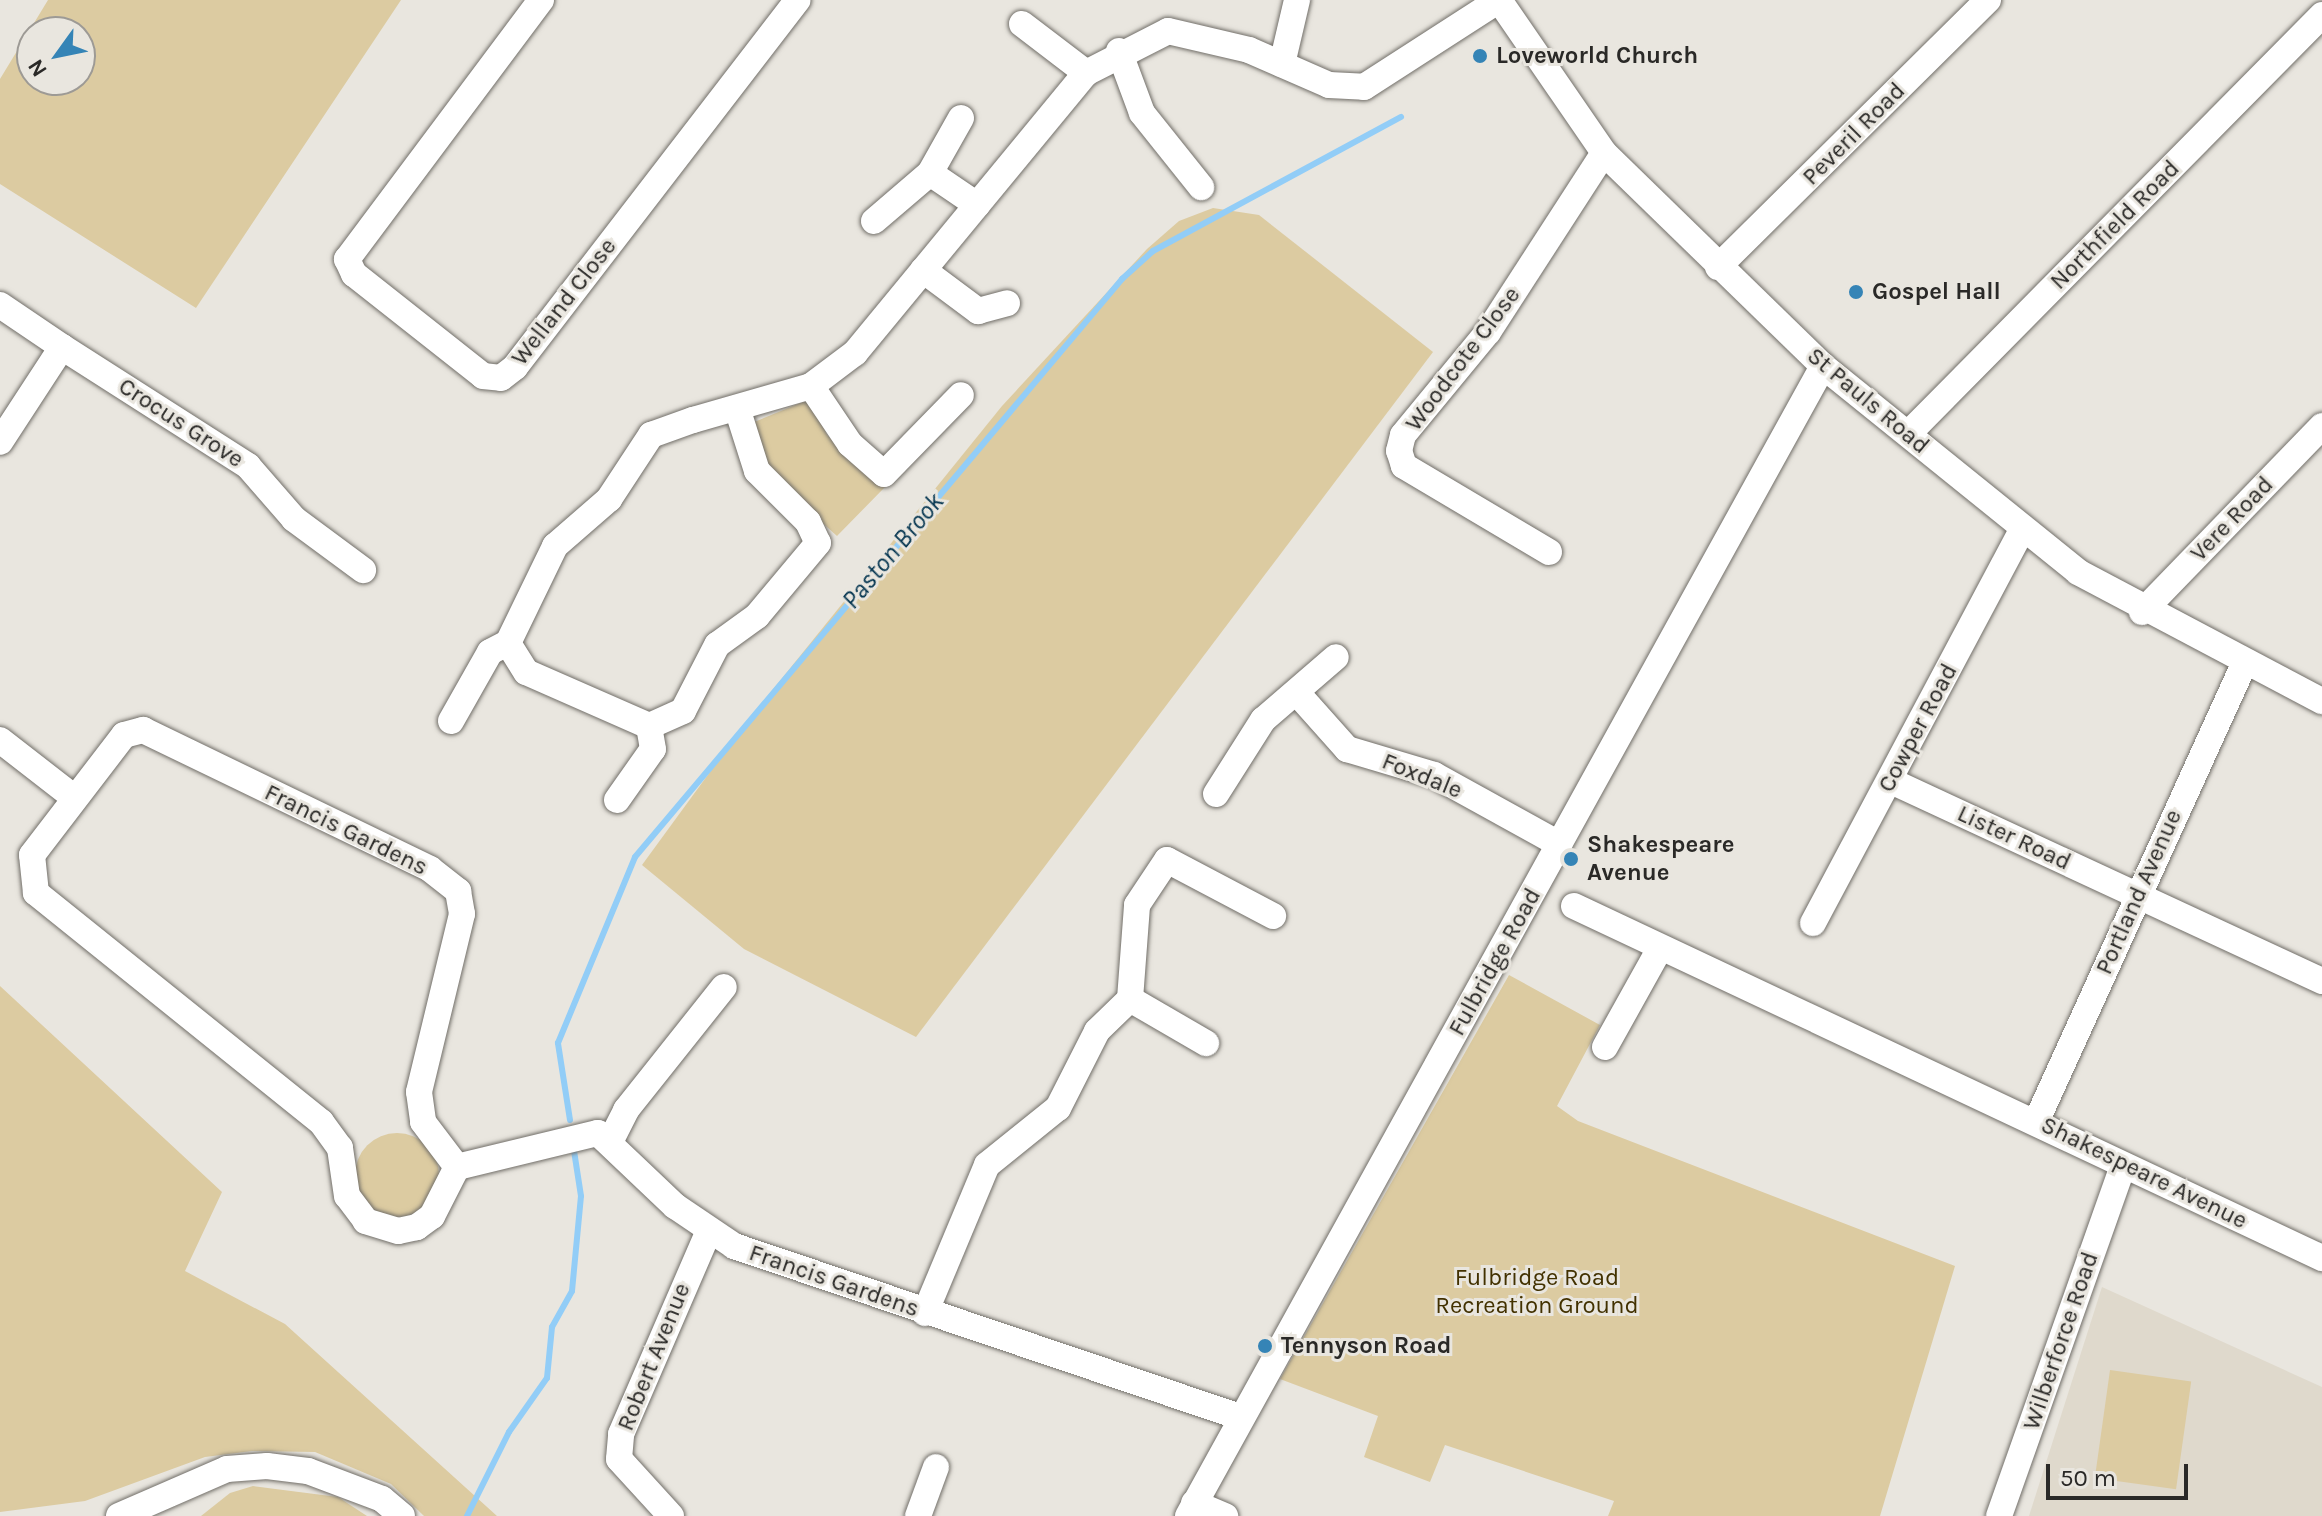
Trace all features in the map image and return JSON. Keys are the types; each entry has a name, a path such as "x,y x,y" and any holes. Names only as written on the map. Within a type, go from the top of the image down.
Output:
{"street":[{"name":"Welland Close","path":"541,0 347,259 354,274 483,376 501,378 515,367 798,0"},
{"path":"1282,64 1297,0"},
{"path":"451,721 490,652 508,643 555,546 609,499 651,435 811,386 855,353 1086,73 1119,51 1168,31 1203,35 1329,85 1364,87 1499,0"},
{"name":"St Pauls Road","path":"1499,0 1604,153 1823,366 2021,531 2142,612 2322,701"},
{"name":"Peveril Road","path":"1718,267 1988,0"},
{"name":"Northfield Road","path":"1908,434 2322,15"},
{"path":"1022,24 1086,73"},
{"path":"1119,51 1142,113 1201,187"},
{"path":"874,221 930,173 961,118"},
{"name":"Woodcote Close","path":"1549,552 1404,466 1399,451 1403,435 1488,332 1604,153"},
{"path":"930,173 977,205"},
{"path":"923,270 978,311 1007,303"},
{"name":"Crocus Grove","path":"0,305 248,466 294,519 363,570"},
{"path":"0,442 62,347"},
{"name":"Fulbridge Road","path":"1191,1510 1823,366"},
{"path":"811,386 850,444 884,474 961,395"},
{"path":"508,643 526,672 649,726 683,711 717,645 757,616 818,543 808,522 757,471 737,408"},
{"name":"Vere Road","path":"2142,612 2322,426"},
{"name":"Cowper Road","path":"1813,923 2021,531"},
{"path":"1216,794 1263,720 1298,694 1336,657"},
{"name":"Portland Avenue","path":"2037,1120 2244,664"},
{"name":"Foxdale","path":"1298,694 1347,749 1434,775 1559,844"},
{"path":"617,800 653,749 649,726"},
{"name":"Francis Gardens","path":"143,730 430,869 458,891 462,914 419,1092 423,1122 457,1167 441,1202 417,1227 390,1230 366,1221 347,1196 340,1148 321,1122 36,893 32,855 71,795 124,735 143,730"},
{"path":"0,740 71,795"},
{"name":"Lister Road","path":"1891,781 2322,981"},
{"path":"925,1313 987,1165 1058,1108 1097,1031 1130,999 1137,905 1167,860 1273,916"},
{"name":"Shakespeare Avenue","path":"1574,906 2037,1120 2123,1165 2322,1258"},
{"path":"1605,1047 1660,948"},
{"path":"457,1167 570,1135 611,1140 626,1110 724,987"},
{"path":"1130,999 1206,1043"},
{"name":"Francis Gardens","path":"611,1140 709,1231 925,1313 1240,1417"},
{"name":"Wilberforce Road","path":"1999,1516 2123,1165"},
{"name":"Robert Avenue","path":"671,1516 619,1459 621,1434 709,1231"},
{"path":"119,1516 169,1506 227,1469 267,1466 308,1471 382,1499 402,1516"},
{"path":"918,1516 936,1467"},
{"path":"1191,1510 1225,1516"}],"shaded area":[{"path":"2102,1287 2322,1387 2322,1516 2029,1516"}],"green space":[{"path":"48,0 401,0 196,308 0,184 0,79 16,53 16,96 96,96 96,16 38,16"},
{"path":"1213,208 1259,215 1433,352 916,1037 744,949 642,865 745,724 1002,406 1147,249 1179,221"},
{"path":"810,399 827,435 885,487 837,536 760,467 752,423"},
{"name":"Fulbridge Road Recreation Ground","path":"1509,975 1600,1025 1557,1106 1578,1121 1955,1266 1880,1516 1608,1516 1614,1501 1445,1445 1430,1482 1364,1457 1378,1416 1280,1379"},
{"path":"0,986 222,1192 185,1271 285,1324 497,1516 424,1516 391,1484 315,1452 252,1451 205,1457 85,1501 0,1512"},
{"path":"397,1133 413,1136 427,1145 436,1159 439,1175 436,1191 427,1205 413,1214 397,1217 381,1214 367,1205 358,1191 355,1175 358,1159 367,1145 381,1136"},
{"path":"2110,1370 2191,1381 2176,1489 2095,1478"},
{"path":"253,1486 338,1497 367,1516 201,1516 230,1493"}],"waterway":[{"name":"Paston Brook","path":"570,1120 558,1043 635,857 1122,279 1153,251 1401,117"},
{"name":"Paston Brook","path":"467,1516 509,1432 547,1378 552,1327 572,1291 581,1196 574,1151"}],"place":[{"name":"Loveworld Church","path":"1480,56"},
{"name":"Gospel Hall","path":"1856,292"},
{"name":"Shakespeare Avenue","path":"1571,859"},
{"name":"Tennyson Road","path":"1265,1346"}]}
